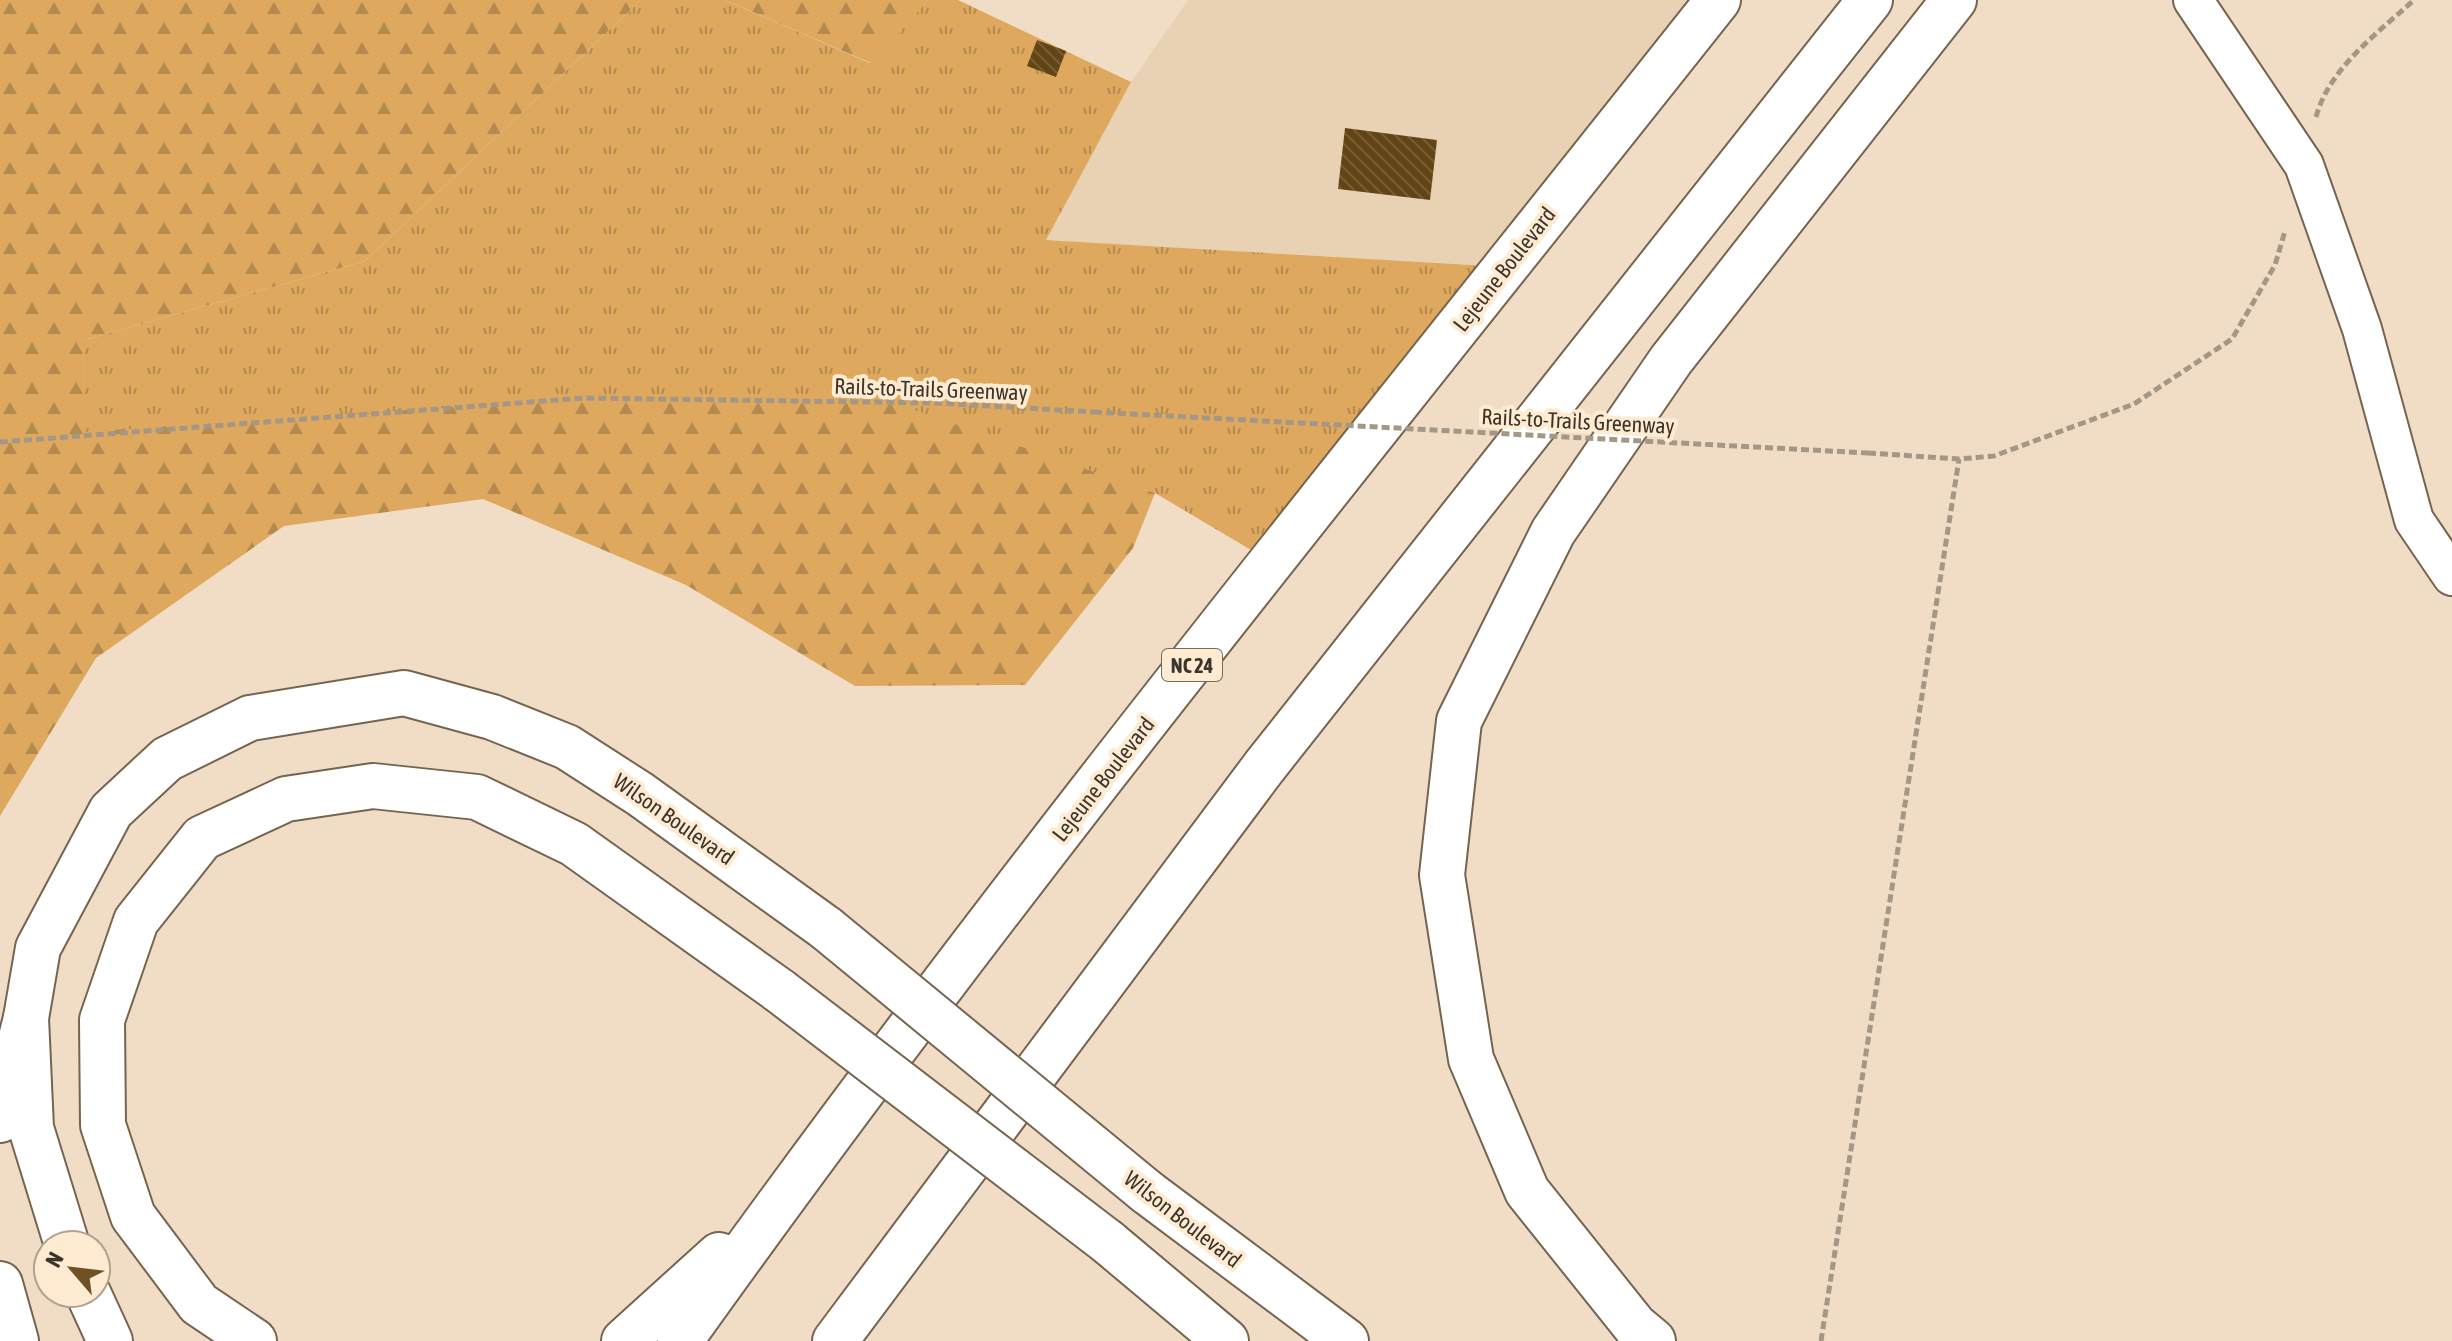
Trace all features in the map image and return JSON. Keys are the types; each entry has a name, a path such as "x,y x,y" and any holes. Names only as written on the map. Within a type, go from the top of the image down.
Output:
{"main road":[{"path":"835,1341 1264,767 1870,0"},
{"path":"1653,1341 1635,1326 1527,1191 1471,1059 1442,875 1459,721 1553,532 1671,360 1954,0"},
{"name":"Lejeune Boulevard","path":"680,1341 782,1197 1072,818 1709,3"},
{"name":"Wilson Boulevard","path":"26,1018 38,948 71,881 111,811 167,759 250,718 404,693 492,717 567,747 640,794 826,928 1147,1192 1346,1341"},
{"path":"254,1341 199,1304 133,1216 103,1125 102,1020 136,921 202,838 286,799 373,786 477,797 574,844 780,991 1108,1242 1226,1341"},
{"path":"0,1120 26,1018"},
{"path":"26,1018 31,1128 60,1229"},
{"path":"624,1341 782,1197"},
{"path":"0,1284 16,1341"},
{"path":"95,1309 110,1341"}],"lane":[{"path":"2193,0 2304,165 2362,329 2414,520 2452,576"}],"path":[{"name":"Rails-to-Trails Greenway","path":"0,442 584,398 921,402 1959,459 1994,456 2134,404 2232,339 2275,265 2319,106 2352,56 2414,0"},
{"path":"1821,1341 1959,459"}],"shaded area":[{"path":"1188,0 1718,0 1505,267 1045,240 1131,82"}],"green space":[{"path":"0,0 641,0 365,261 84,340 83,432 584,398 891,402 1155,493 1133,548 1025,685 855,686 686,585 483,499 284,526 96,658 0,816"},
{"path":"641,0 725,0 870,63 928,0 958,0 1131,82 1046,240 1505,267 1273,563 1155,493 874,402 82,436 84,340 365,261"},
{"path":"725,0 928,0 871,63"}],"building":[{"path":"1037,40 1066,51 1056,77 1027,66"},
{"path":"1345,128 1437,140 1430,200 1338,189"}]}
